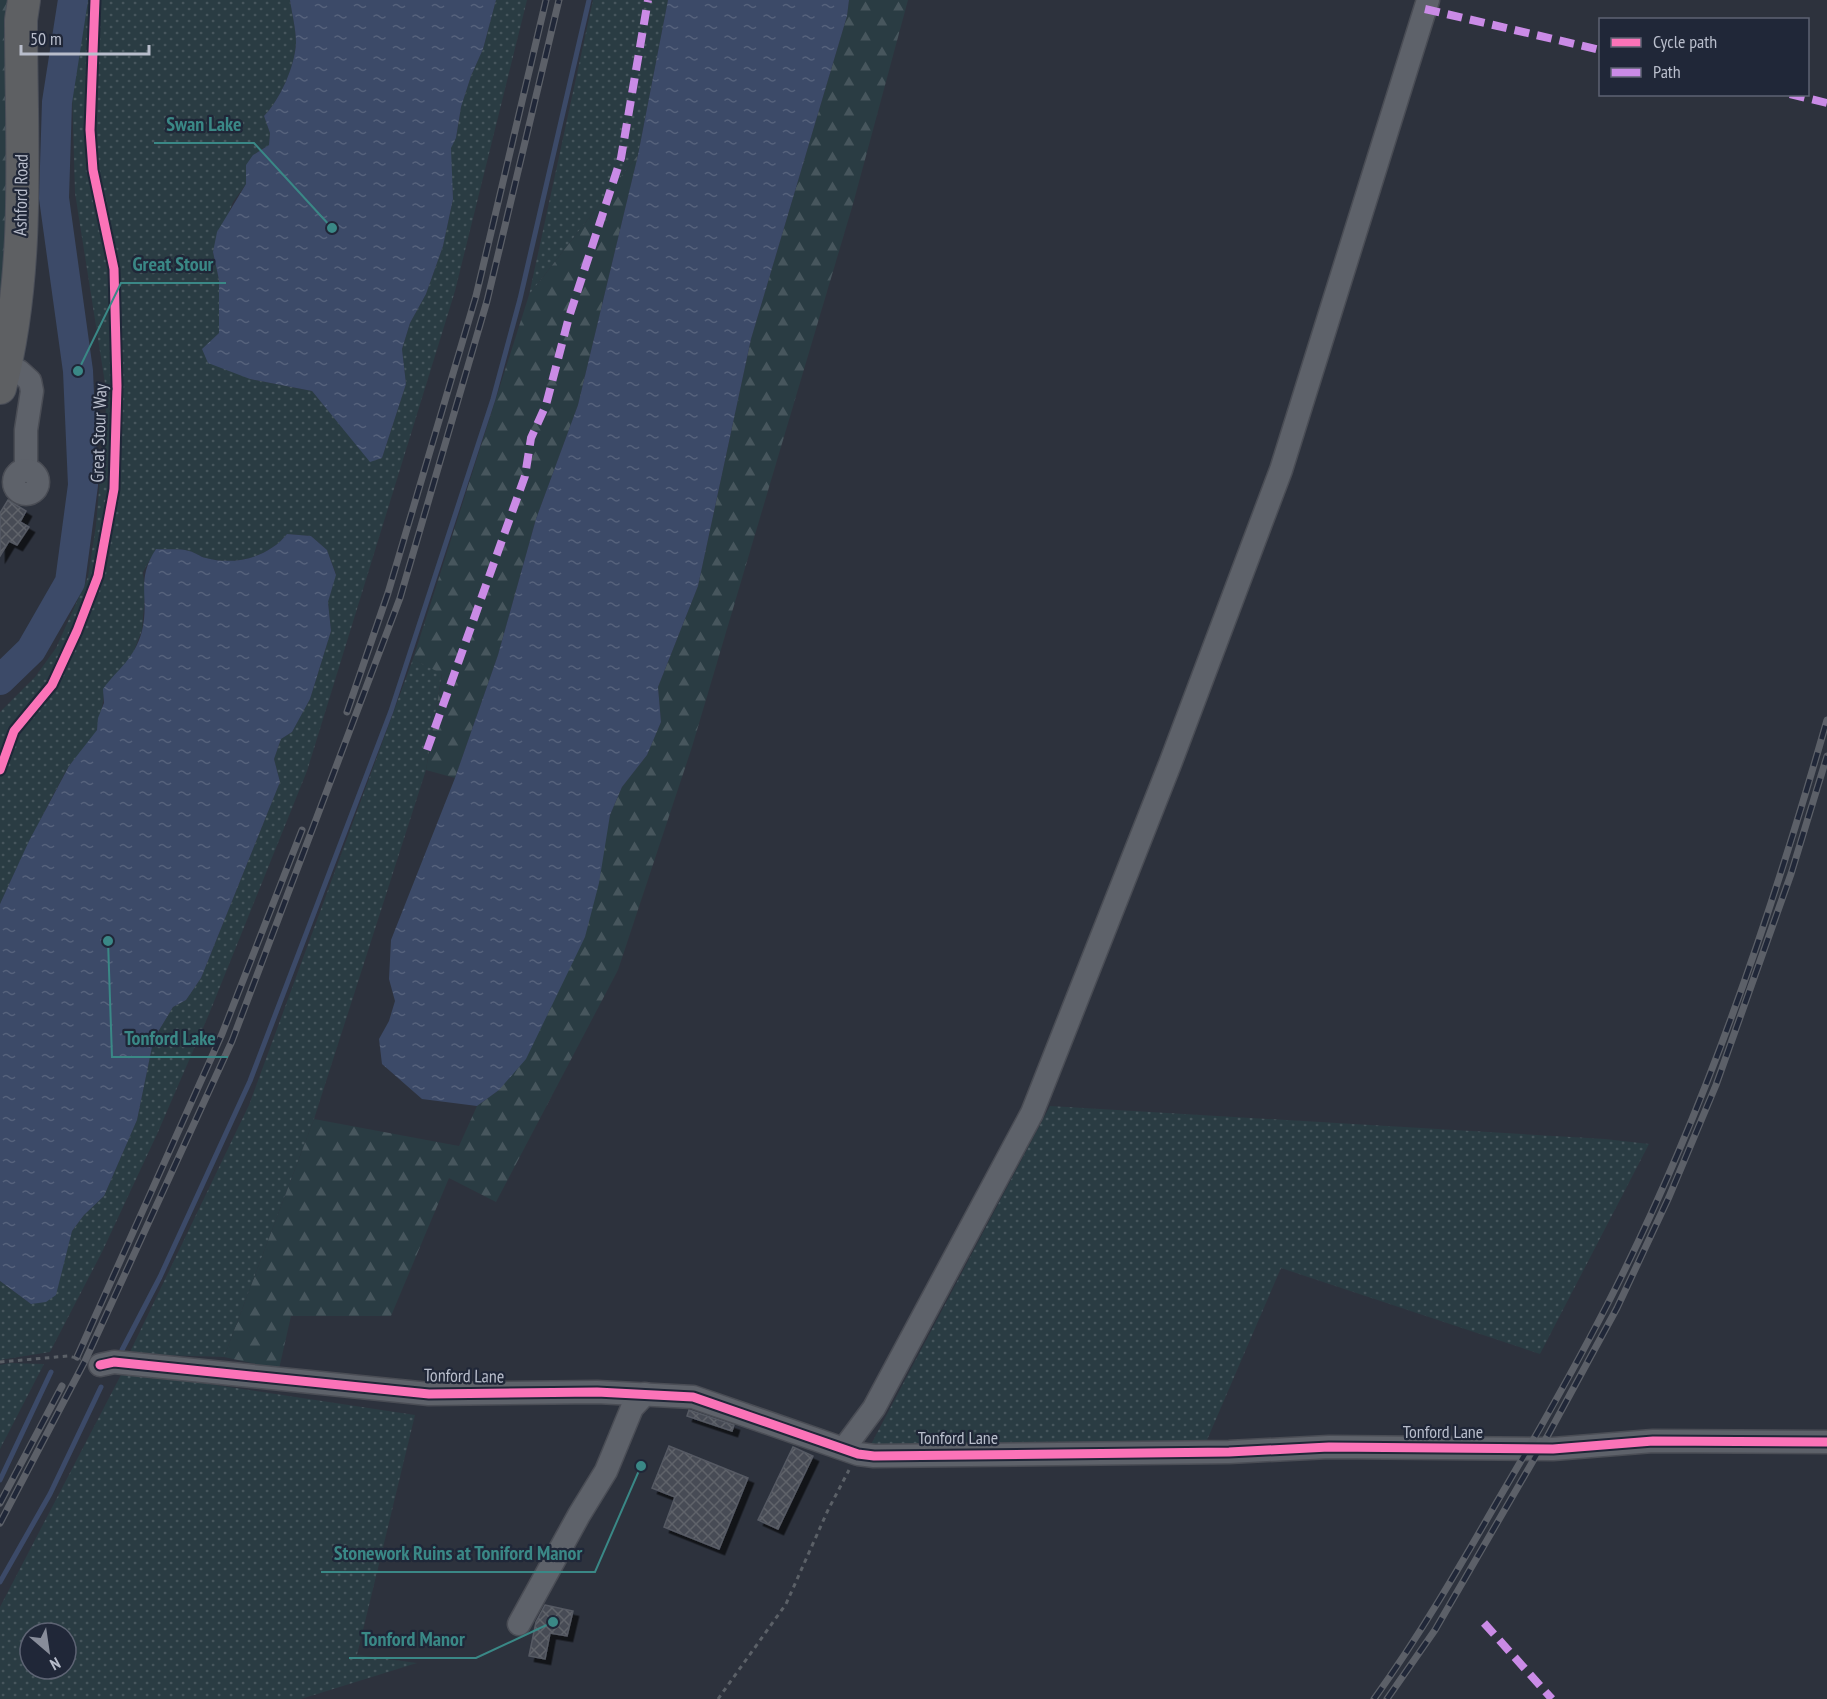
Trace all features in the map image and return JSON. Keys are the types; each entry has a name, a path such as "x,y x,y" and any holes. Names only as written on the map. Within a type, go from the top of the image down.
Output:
{"highway":[{"name":"Ashford Road","path":"3,377 15,314 21,224 21,20 24,0"}],"street":[{"path":"852,1451 1032,1113 1170,764 1281,470 1428,0"},
{"path":"3,377 19,371 30,381 32,391 26,430 26,471"},
{"name":"Tonford Lane","path":"100,1365 114,1362 429,1394 645,1394 693,1397 852,1451 1164,1453 1329,1447 1553,1449 1653,1442 1827,1442"},
{"path":"519,1624 606,1471 632,1408 645,1394"}],"path":[{"path":"0,1362 68,1356 100,1365"},
{"path":"718,1699 786,1604 852,1451"}],"green space":[{"path":"0,0 11,0 10,253 0,315"},
{"path":"80,0 290,0 296,38 293,62 281,92 264,116 270,133 269,145 253,155 246,184 233,202 213,252 219,280 219,333 202,350 250,379 312,391 370,461 382,458 406,384 402,349 410,323 426,294 443,246 453,199 450,148 456,138 461,107 483,49 496,0 527,0 455,291 307,771 209,1014 158,1132 102,1252 50,1352 0,1360 0,1281 31,1304 63,1260 72,1231 84,1215 104,1196 137,1120 152,1047 158,1032 173,1007 186,1000 201,978 280,782 274,759 281,739 292,732 310,699 331,631 328,602 336,574 327,550 311,536 287,534 271,549 240,560 217,560 185,550 156,549 143,572 145,594 142,630 130,661 104,689 102,709 95,734 67,769 0,904 0,712 35,677 56,648 88,577 96,525 107,396 75,193 72,93"},
{"path":"593,0 668,0 638,155 529,295"},
{"path":"849,0 908,0 853,204 692,747 618,970 496,1202 449,1178 391,1316 291,1316 279,1369 224,1357 314,1119 459,1146 477,1106 499,1090 585,937 610,815 622,787 647,755 661,722 658,687 698,586 751,339 847,16"},
{"path":"638,155 578,405 536,519 498,655 455,778 426,770 442,674 413,659 529,295"},
{"path":"413,659 442,673 426,770 314,1119 224,1357 129,1354 249,1105"},
{"path":"1050,1106 1605,1139 1649,1144 1540,1354 1281,1268 1207,1440 1078,1447 868,1450"},
{"path":"44,1364 0,1449 0,1365"},
{"path":"123,1371 415,1415 357,1655 417,1663 301,1699 0,1699 0,1607"}],"water":[{"path":"290,0 496,0 483,49 461,107 456,138 451,148 453,199 443,246 426,294 410,323 402,349 406,384 382,458 370,462 312,391 250,379 208,363 202,349 219,333 219,280 213,252 217,232 246,184 246,165 253,155 269,145 270,133 264,116 281,92 293,62 296,38"},
{"path":"668,0 849,0 847,16 751,339 698,586 658,687 661,722 647,755 622,787 610,815 599,883 585,937 526,1059 499,1090 477,1106 422,1099 382,1064 379,1039 389,1021 395,1001 389,979 391,940 455,778 498,655 536,519 578,405 638,155"},
{"path":"287,534 311,536 327,550 336,575 328,602 331,631 310,699 292,732 281,739 274,759 280,782 201,978 186,1000 173,1007 158,1032 152,1047 137,1120 104,1196 84,1215 72,1231 56,1295 46,1302 31,1304 0,1281 0,904 29,841 69,766 97,730 98,718 104,703 103,689 139,641 145,608 144,580 156,549 185,550 217,560 240,560 271,549"}],"building":[{"path":"8,500 26,511 20,522 29,527 17,545 9,541 0,556 0,513"},
{"path":"689,1410 734,1425 732,1431 687,1416"},
{"path":"669,1446 748,1478 719,1549 664,1527 675,1497 652,1488"},
{"path":"793,1447 813,1456 778,1529 758,1520"},
{"path":"545,1605 573,1611 567,1636 550,1633 545,1659 529,1656 536,1622"}],"waterway":[{"path":"0,680 31,650 70,582 83,485 78,371 54,198 57,102 73,0"},
{"path":"122,1350 160,1277 250,1081 391,711 493,399 520,299 589,0"},
{"path":"0,1480 51,1372"},
{"path":"0,1582 50,1494 101,1387"}],"railway":[{"path":"347,712 388,593 476,296 546,0"},
{"path":"0,1523 85,1361 232,1041 400,598 487,301 559,0"},
{"path":"1374,1699 1439,1601 1526,1452 1594,1330 1641,1235 1673,1164 1731,1018 1782,869 1827,720"},
{"path":"1387,1699 1435,1630 1548,1435 1617,1308 1669,1197 1716,1085 1791,874 1827,756"},
{"path":"77,1357 222,1034 302,830"},
{"path":"0,1503 62,1386"}],"marked path":[{"path":"427,750 525,476 531,438 546,405 569,317 621,158 648,0"},
{"path":"1425,9 1599,50"},
{"path":"1798,96 1827,103"},
{"path":"1484,1623 1552,1699"}],"cycle path":[{"name":"Great Stour Way","path":"0,770 14,731 52,685 77,631 98,576 114,489 117,386 114,269 93,170 90,130 95,0"},
{"path":"100,1365 114,1362 429,1394 597,1392 693,1397 858,1454 874,1456 1229,1452 1329,1447 1553,1449 1653,1441 1827,1442"}],"place":[{"name":"Swan Lake","path":"332,228"},
{"name":"Great Stour","path":"78,371"},
{"name":"Tonford Lake","path":"108,941"},
{"name":"Stonework Ruins at Toniford Manor","path":"641,1466"},
{"name":"Tonford Manor","path":"553,1622"}]}
